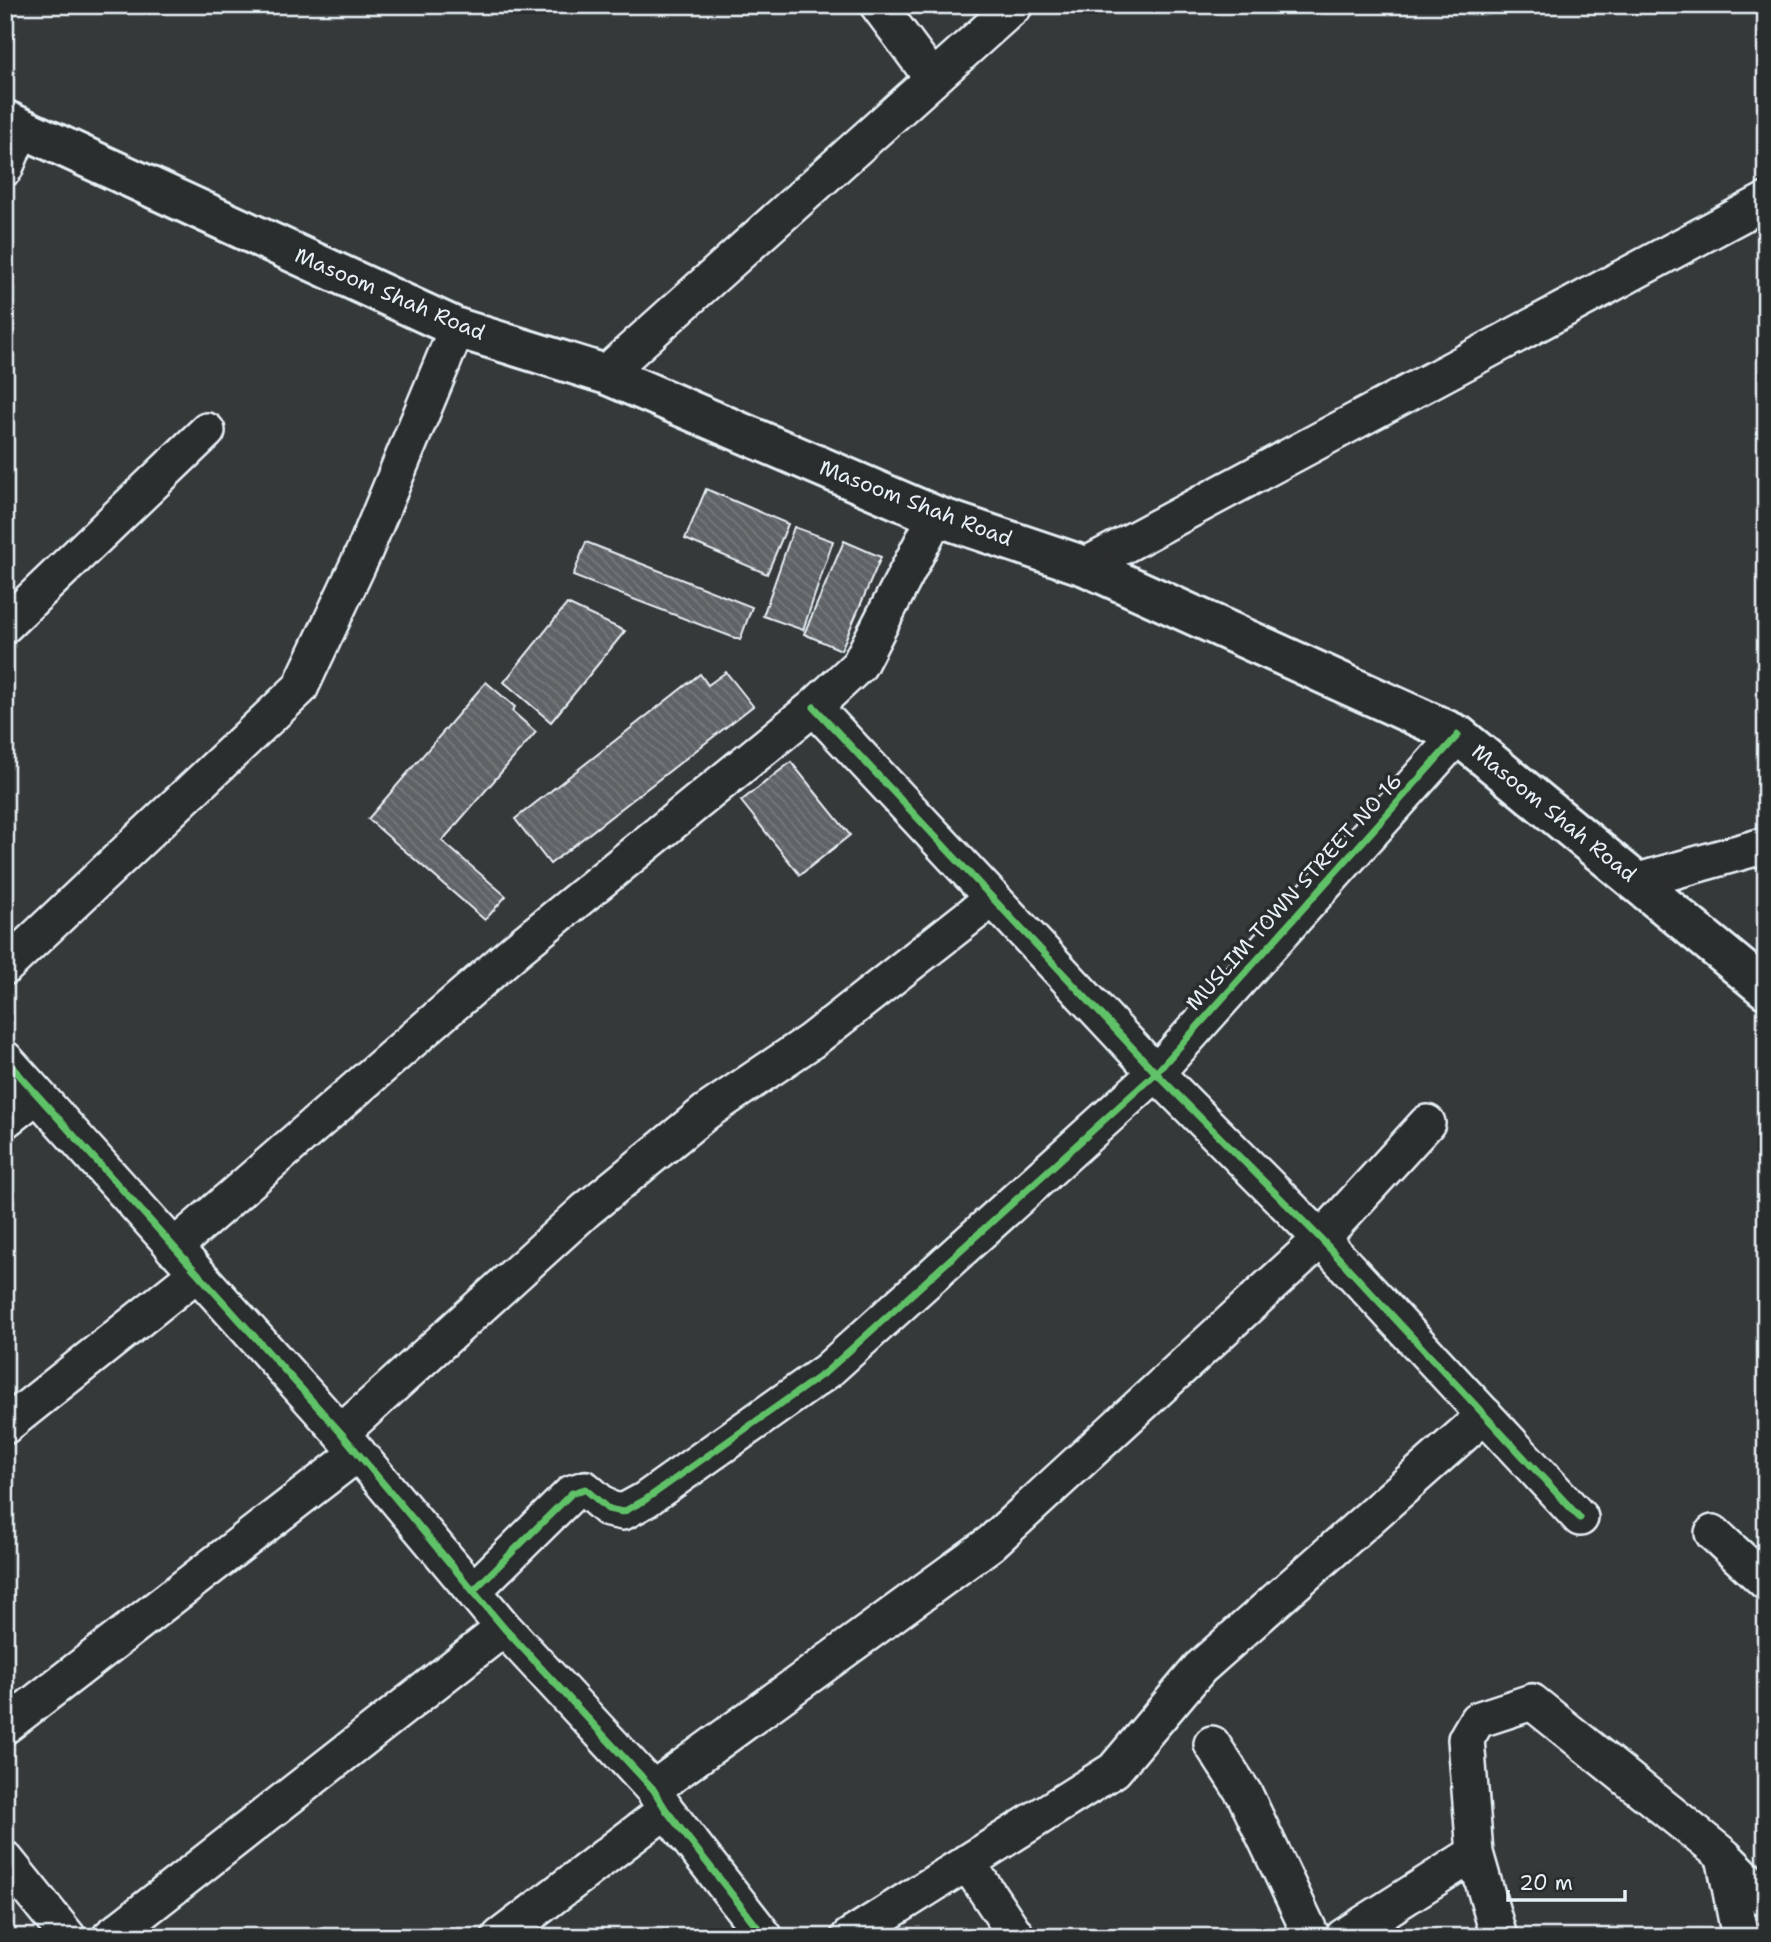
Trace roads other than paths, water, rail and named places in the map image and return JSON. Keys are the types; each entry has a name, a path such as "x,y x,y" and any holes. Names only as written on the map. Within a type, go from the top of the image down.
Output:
{"main road":[{"name":"Masoom Shah Road","path":"13,124 457,328 605,374 936,516 1085,566 1458,734 1766,989"}],"street":[{"path":"878,5 933,79"},
{"path":"605,374 1015,5"},
{"path":"5,168 13,124"},
{"path":"1085,566 1763,213"},
{"path":"5,967 300,688 364,552 457,328"},
{"path":"5,625 207,431"},
{"path":"173,1248 517,949 814,707 859,665 936,516"},
{"path":"814,707 1156,1073 1321,1239 1580,1518"},
{"name":"MUSLIM TOWN STREET NO 16","path":"473,1591 572,1493 585,1489 608,1509 623,1512 645,1500 827,1371 1156,1073 1458,734"},
{"path":"1638,881 1766,845"},
{"path":"5,1726 349,1443 586,1210 706,1112 811,1041 993,898"},
{"path":"5,1059 349,1443 504,1628 659,1800 765,1937"},
{"path":"5,1120 37,1096"},
{"path":"512,1933 659,1800 991,1543 1321,1239 1427,1123"},
{"path":"5,1426 197,1273"},
{"path":"849,1937 1114,1770 1200,1668 1485,1415"},
{"path":"1713,1533 1766,1582"},
{"path":"110,1937 504,1628"},
{"path":"1499,1937 1475,1853 1466,1739 1476,1720 1532,1702 1724,1856 1766,1898"},
{"path":"1212,1744 1245,1795 1312,1937"},
{"path":"1343,1937 1475,1853"},
{"path":"1724,1856 1740,1937"},
{"path":"5,1859 68,1937"},
{"path":"967,1862 1017,1937"}]}
